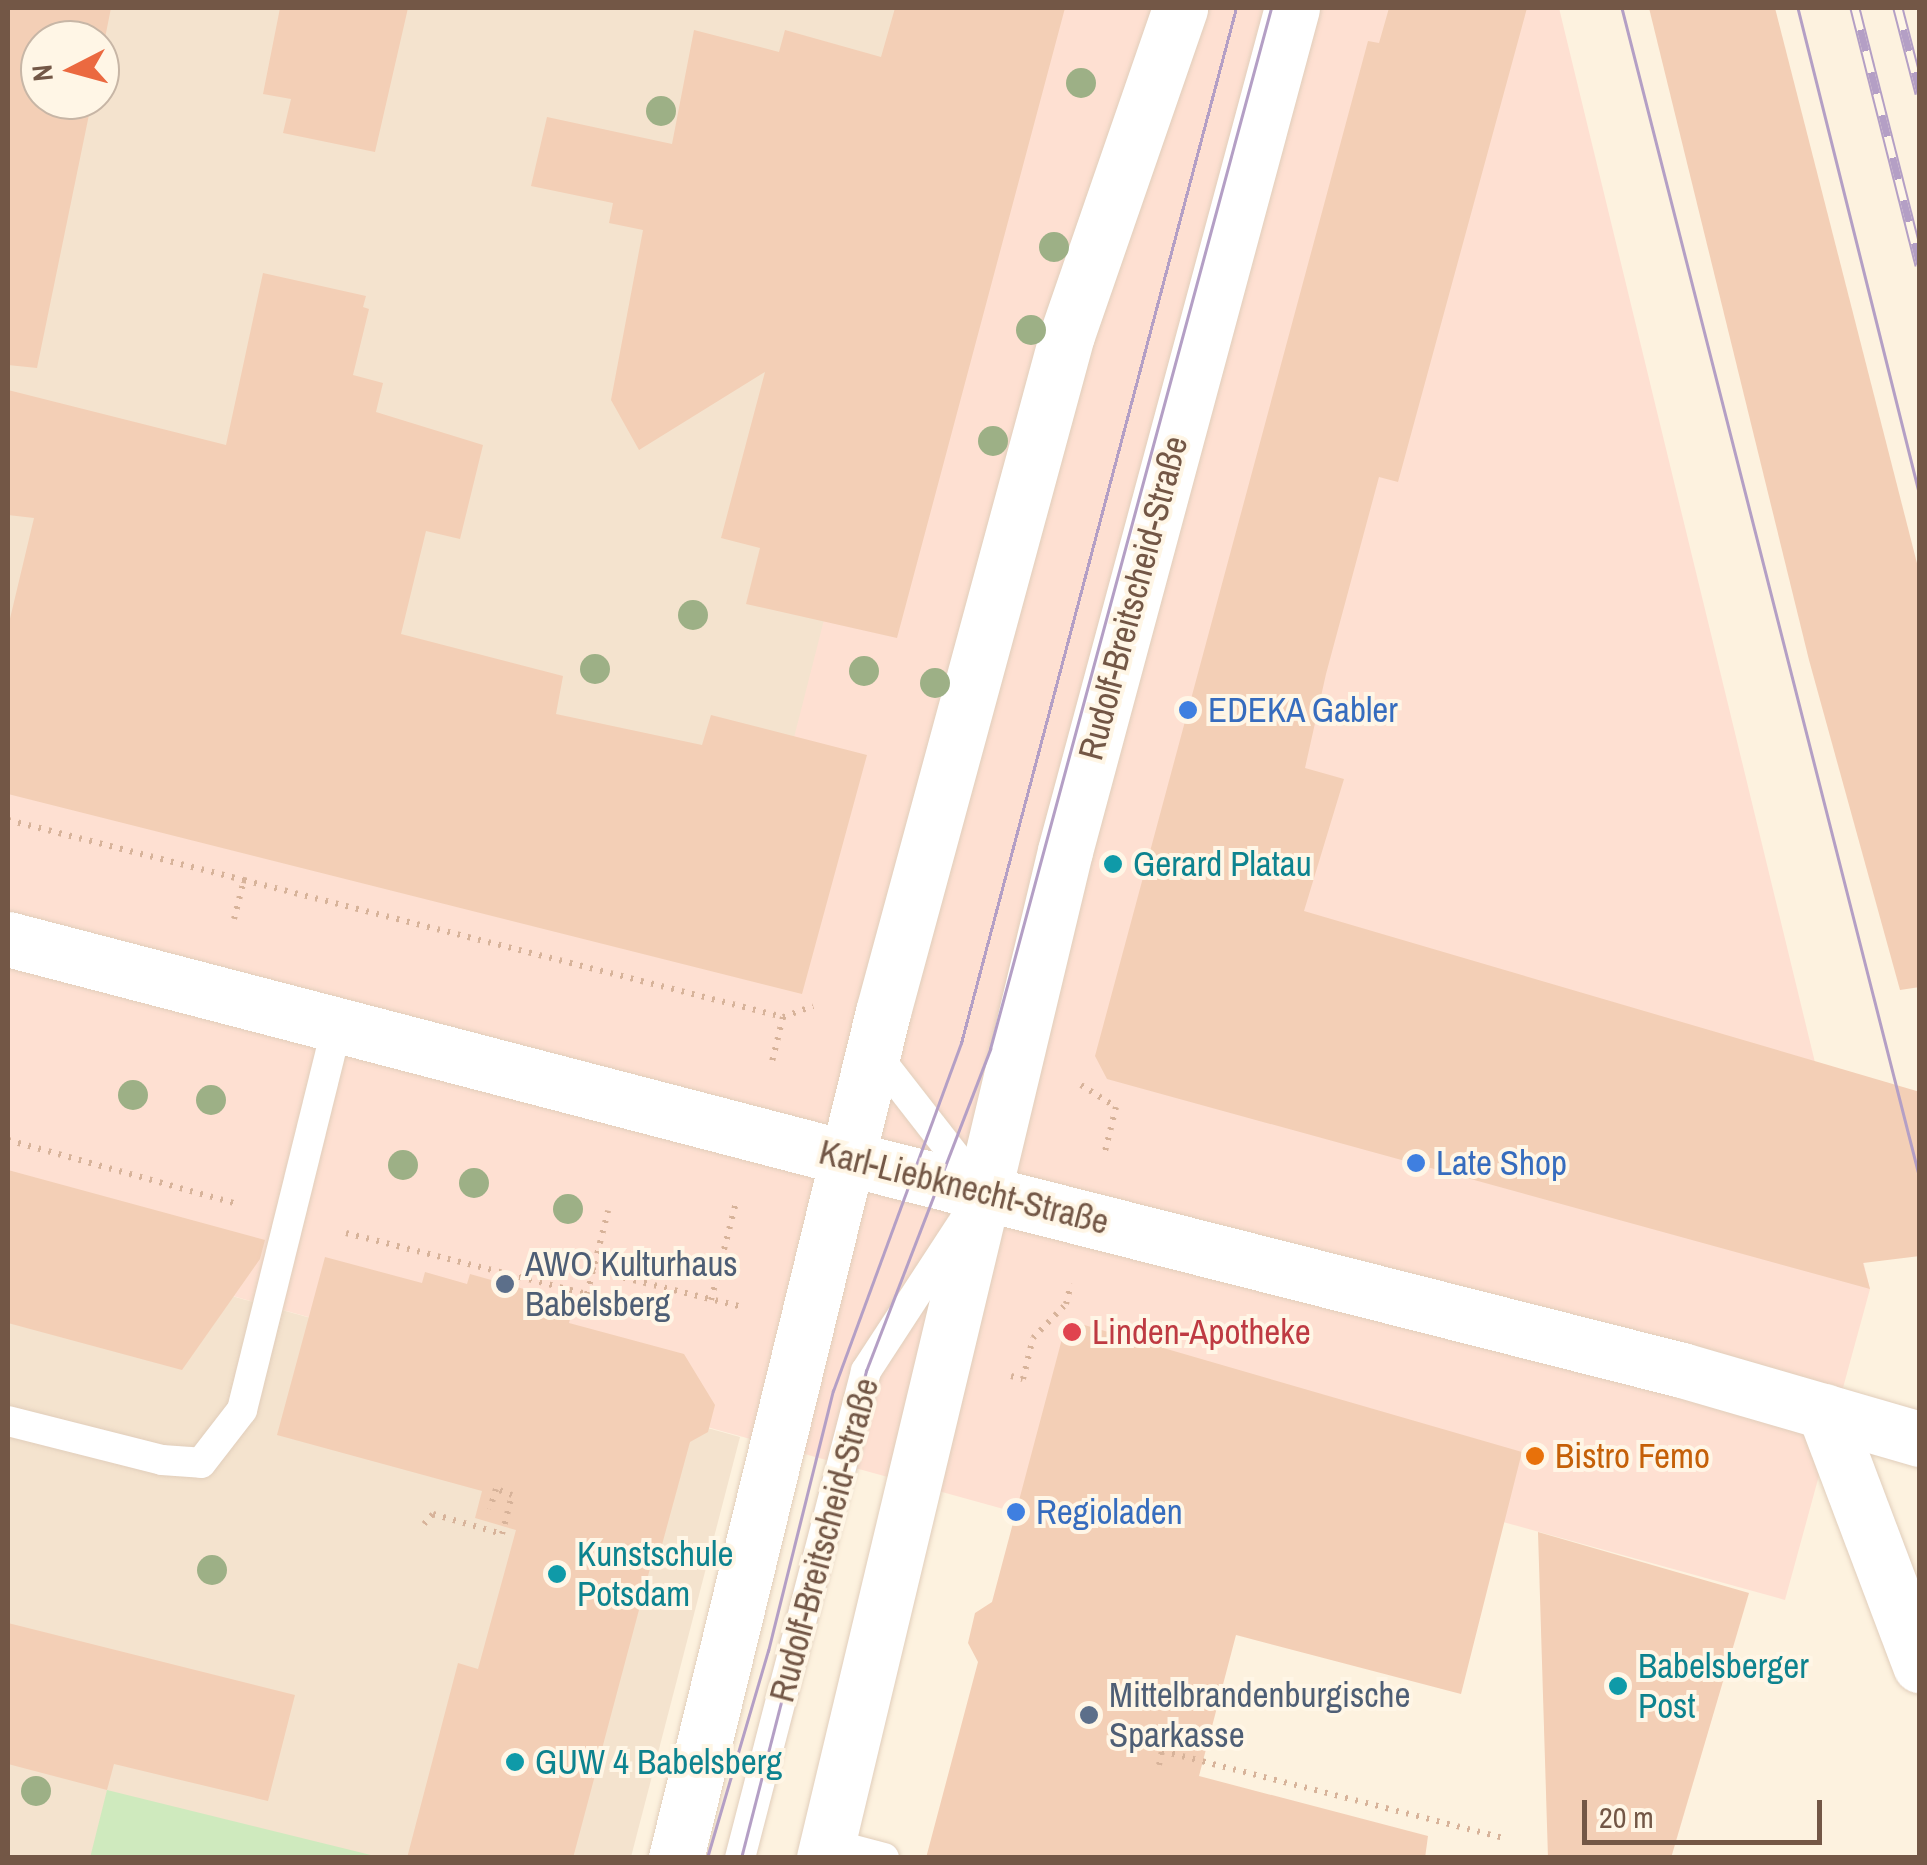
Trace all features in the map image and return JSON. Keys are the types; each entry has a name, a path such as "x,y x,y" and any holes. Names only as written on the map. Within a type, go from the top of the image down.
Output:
{"street":[{"name":"Rudolf-Breitscheid-Straße","path":"676,1858 874,1052 1067,335 1180,8"},
{"name":"Rudolf-Breitscheid-Straße","path":"825,1850 1070,832 1292,8"},
{"name":"Karl-Liebknecht-Straße","path":"8,939 1920,1438"},
{"path":"1824,1411 1920,1665"}],"lane":[{"path":"8,1421 162,1460 201,1463 242,1410 337,1026"},
{"path":"874,1052 983,1192"},
{"name":"Rudolf-Breitscheid-Straße","path":"740,1858 866,1371 983,1192"},
{"path":"825,1850 884,1858"}],"path":[{"path":"8,820 244,880"},
{"path":"424,1524 432,1514 502,1534 512,1495 496,1489 490,1509"},
{"path":"1158,1765 1162,1750 1503,1838"}],"shaded area":[{"path":"8,8 980,8 749,918 8,713"},
{"path":"980,8 1559,8 1870,1289 1785,1600 1102,1411 1069,1527 8,1234 8,713 748,918"},
{"path":"8,1234 740,1437 631,1857 8,1857"}],"green space":[{"path":"107,1790 379,1857 90,1858"}],"building":[{"path":"8,8 111,8 109,20 20,20 20,120 88,120 37,368 8,365"},
{"path":"280,8 408,8 375,152 283,133 291,99 263,94"},
{"path":"895,8 1065,8 897,638 746,604 760,548 721,538 765,372 639,450 611,400 643,230 609,223 613,203 531,186 547,117 672,144 694,30 779,52 785,30 881,57"},
{"path":"1389,8 1527,8 1398,482 1379,477 1326,674 1305,768 1344,779 1304,911 1920,1092 1920,1256 1863,1263 1870,1289 1107,1079 1095,1056 1368,41 1379,43"},
{"path":"1649,8 1775,8 1920,575 1920,987 1900,990 1809,660"},
{"path":"263,273 366,296 363,307 369,309 353,375 383,383 376,412 483,445 460,539 426,531 401,634 563,676 556,714 702,745 711,715 867,755 802,994 8,794 8,627 34,518 8,515 8,390 226,445"},
{"path":"8,1170 265,1240 260,1259 182,1370 8,1323"},
{"path":"325,1257 422,1283 425,1272 467,1284 470,1274 531,1291 529,1299 572,1311 569,1323 684,1354 715,1405 708,1432 690,1442 657,1563 652,1561 573,1858 407,1858 458,1663 478,1669 516,1530 475,1518 482,1491 277,1435"},
{"path":"1067,1320 1522,1452 1461,1694 1236,1635 1199,1776 1428,1836 1425,1858 926,1858 978,1662 968,1643 975,1613 992,1602"},
{"name":"Babelsberger Post","path":"1538,1532 1749,1593 1671,1858 1548,1858"},
{"path":"8,1623 295,1695 268,1801 114,1764 107,1790 8,1764"}],"tram line":[{"path":"707,1858 768,1651 833,1391 961,1043 1236,8"},
{"path":"741,1858 866,1371 990,1049 1271,8"},
{"path":"1622,8 1920,1179"},
{"path":"1798,8 1920,496"}],"railway":[{"path":"1855,8 1920,265"},
{"path":"1898,8 1920,93"}],"place":[{"name":"EDEKA Gabler","path":"1188,710"},
{"name":"Gerard Platau","path":"1113,864"},
{"name":"Late Shop","path":"1416,1163"},
{"name":"AWO Kulturhaus Babelsberg","path":"505,1284"},
{"name":"Linden-Apotheke","path":"1072,1332"},
{"name":"Bistro Femo","path":"1535,1456"},
{"name":"Regioladen","path":"1016,1512"},
{"name":"Kunstschule Potsdam","path":"557,1574"},
{"name":"Babelsberger Post","path":"1618,1686"},
{"name":"Mittelbrandenburgische Sparkasse","path":"1089,1715"},
{"name":"GUW 4 Babelsberg","path":"515,1762"}]}
